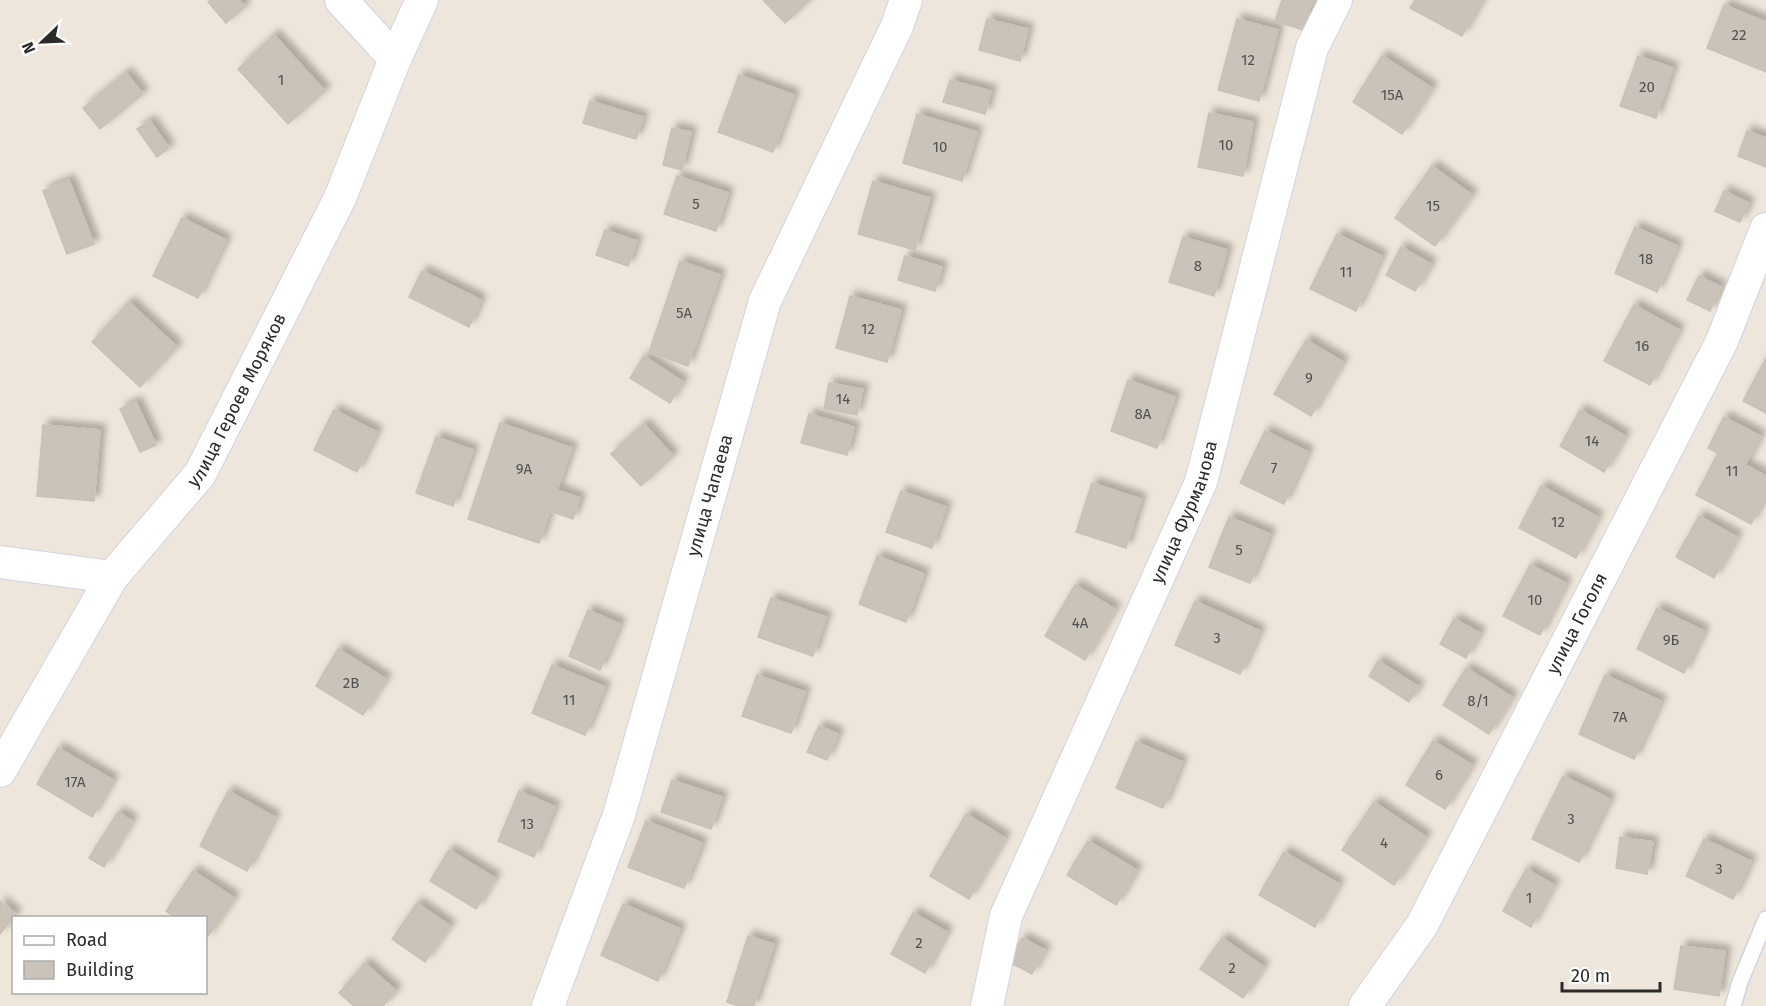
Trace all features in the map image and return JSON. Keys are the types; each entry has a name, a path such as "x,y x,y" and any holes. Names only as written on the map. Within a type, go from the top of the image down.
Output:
{"street":[{"path":"341,0 395,59"},
{"name":"улица Героев Моряков","path":"0,771 112,576 200,474 340,198 395,59 422,0"},
{"name":"улица Чапаева","path":"548,1006 619,815 765,301 897,26 906,0"},
{"name":"улица Фурманова","path":"987,1006 1006,916 1201,482 1312,48 1336,0"},
{"name":"улица Гоголя","path":"1365,1006 1422,925 1722,341 1766,229"},
{"path":"0,562 112,576"}],"lane":[{"path":"1733,1006 1740,982 1766,919"}],"building":[{"path":"211,0 239,0 245,7 226,23 208,2"},
{"path":"763,0 810,0 785,23"},
{"path":"1282,0 1313,0 1303,30 1275,21"},
{"path":"1415,0 1482,0 1462,36 1410,8"},
{"path":"1724,5 1766,22 1766,72 1707,48"},
{"path":"987,19 1028,29 1020,61 979,50"},
{"path":"1237,19 1278,30 1259,101 1218,90"},
{"path":"274,35 325,91 288,124 238,69"},
{"path":"1382,56 1432,88 1402,134 1353,102"},
{"path":"1638,56 1673,68 1656,118 1620,106"},
{"path":"126,73 143,94 100,129 83,108"},
{"path":"739,75 794,95 773,152 718,132"},
{"path":"950,80 991,91 985,114 943,102"},
{"path":"590,101 643,117 636,139 583,123"},
{"path":"1209,113 1253,122 1243,176 1198,167"},
{"path":"917,114 977,132 962,181 903,163"},
{"path":"150,121 169,148 157,157 137,129"},
{"path":"672,128 691,132 682,170 663,165"},
{"path":"1747,131 1766,138 1766,167 1738,156"},
{"path":"1432,166 1472,195 1435,246 1395,218"},
{"path":"677,176 728,193 716,231 664,214"},
{"path":"69,180 94,244 67,254 43,191"},
{"path":"873,181 930,198 915,250 858,234"},
{"path":"1724,191 1749,203 1740,222 1715,211"},
{"path":"182,218 226,240 198,298 153,276"},
{"path":"1635,227 1677,246 1657,292 1615,273"},
{"path":"605,230 637,241 628,266 596,255"},
{"path":"1337,234 1382,256 1356,311 1310,289"},
{"path":"1183,237 1227,250 1214,296 1169,282"},
{"path":"1401,247 1431,264 1415,291 1386,275"},
{"path":"905,256 942,267 935,291 898,280"},
{"path":"680,261 720,275 688,366 649,352"},
{"path":"422,271 481,300 469,327 409,297"},
{"path":"1699,276 1721,287 1710,311 1687,300"},
{"path":"850,296 901,310 887,362 836,348"},
{"path":"129,302 177,347 140,387 92,342"},
{"path":"1634,305 1679,330 1650,385 1604,361"},
{"path":"1306,340 1343,362 1311,416 1274,394"},
{"path":"644,356 683,382 670,403 630,378"},
{"path":"1766,358 1766,413 1743,401"},
{"path":"1128,380 1175,397 1157,448 1111,431"},
{"path":"829,383 863,389 857,415 824,409"},
{"path":"136,402 156,445 140,452 120,409"},
{"path":"334,410 377,432 357,472 314,450"},
{"path":"1580,410 1625,436 1604,472 1560,446"},
{"path":"809,414 854,427 847,455 801,443"},
{"path":"1724,417 1760,436 1745,465 1766,476 1766,495 1751,524 1696,495 1718,453 1708,448"},
{"path":"500,423 572,448 557,490 580,498 573,519 550,511 539,543 468,519"},
{"path":"644,424 673,456 641,486 611,454"},
{"path":"43,425 100,430 94,501 37,496"},
{"path":"1265,431 1308,452 1284,504 1240,483"},
{"path":"436,437 473,450 453,506 416,493"},
{"path":"1092,483 1141,499 1126,548 1076,532"},
{"path":"1541,486 1598,517 1576,558 1519,528"},
{"path":"901,491 946,507 932,548 886,532"},
{"path":"1699,516 1737,537 1714,578 1676,557"},
{"path":"1229,517 1270,534 1250,583 1209,567"},
{"path":"877,556 924,574 906,622 859,604"},
{"path":"1530,565 1566,583 1540,635 1503,616"},
{"path":"1075,585 1115,609 1085,660 1045,636"},
{"path":"771,598 826,617 813,656 758,637"},
{"path":"1195,601 1260,631 1240,674 1175,645"},
{"path":"1657,608 1704,631 1684,673 1637,649"},
{"path":"588,610 620,624 600,670 569,656"},
{"path":"1454,619 1480,633 1466,658 1440,644"},
{"path":"338,649 386,679 363,715 316,686"},
{"path":"1378,661 1419,687 1409,702 1369,676"},
{"path":"552,665 605,687 585,735 532,713"},
{"path":"1466,668 1512,697 1489,734 1443,705"},
{"path":"757,675 805,692 791,733 742,716"},
{"path":"1605,675 1661,701 1634,759 1579,734"},
{"path":"819,726 838,734 827,760 807,752"},
{"path":"1433,741 1472,765 1445,809 1406,785"},
{"path":"1136,742 1182,762 1163,808 1116,788"},
{"path":"58,748 113,780 92,817 37,784"},
{"path":"1563,776 1610,799 1579,862 1532,839"},
{"path":"672,780 722,797 711,829 661,812"},
{"path":"228,791 275,817 247,871 200,846"},
{"path":"519,791 555,807 534,857 498,841"},
{"path":"1374,802 1426,837 1394,885 1342,850"},
{"path":"118,812 132,821 104,867 89,858"},
{"path":"966,814 1005,838 969,899 930,876"},
{"path":"646,821 702,843 684,888 628,867"},
{"path":"1620,837 1653,842 1647,874 1616,868"},
{"path":"1704,839 1751,861 1733,899 1686,876"},
{"path":"1088,841 1137,870 1116,905 1067,875"},
{"path":"449,850 495,878 476,909 430,881"},
{"path":"1284,852 1339,884 1315,927 1259,895"},
{"path":"1526,869 1554,885 1531,927 1503,911"},
{"path":"193,871 234,898 207,938 207,916 172,916 166,911"},
{"path":"0,901 16,914 12,916 0,934"},
{"path":"417,903 450,926 425,962 392,939"},
{"path":"623,904 680,929 658,981 601,955"},
{"path":"913,913 947,932 925,973 891,954"},
{"path":"748,936 774,944 754,1006 739,1006 727,1002"},
{"path":"1022,938 1045,950 1032,974 1009,962"},
{"path":"1222,938 1264,967 1243,998 1200,969"},
{"path":"1681,946 1725,951 1719,996 1674,989"},
{"path":"365,963 396,991 383,1006 354,1006 339,993"}]}
